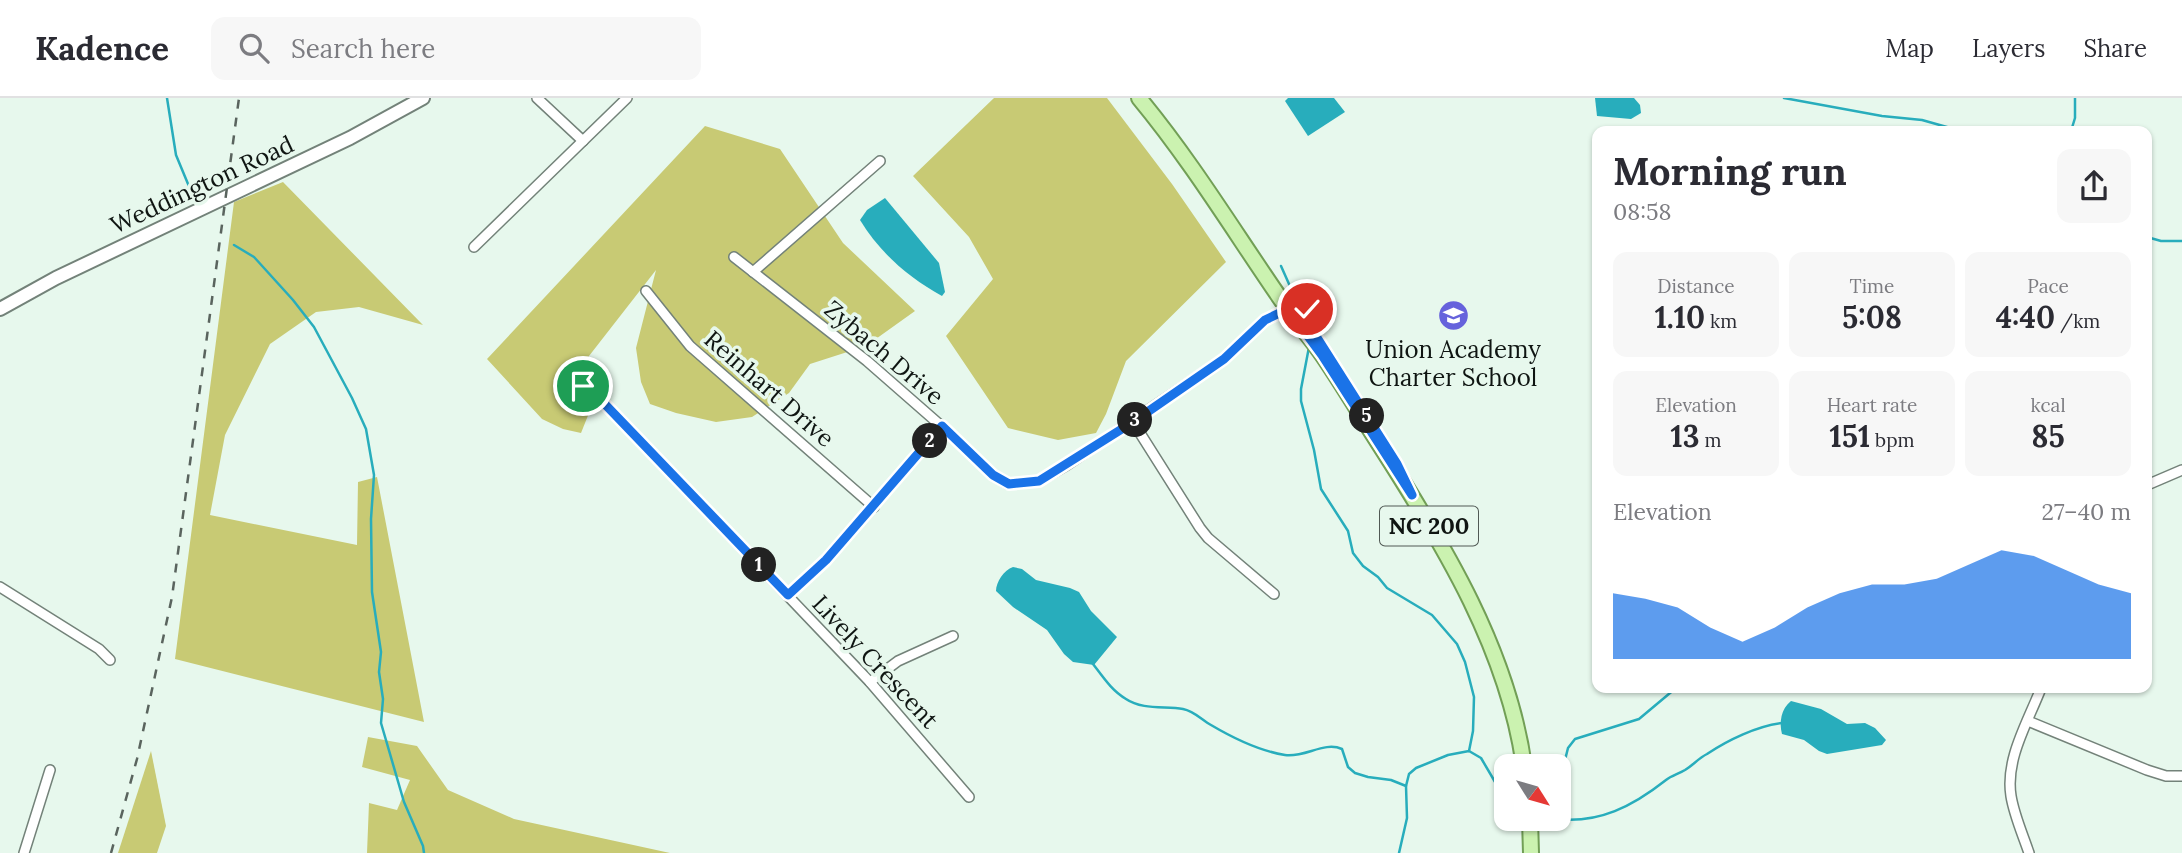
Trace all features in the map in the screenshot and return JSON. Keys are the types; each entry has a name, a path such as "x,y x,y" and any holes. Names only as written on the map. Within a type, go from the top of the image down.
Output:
{"main road":[{"name":"Weddington Road","path":"0,309 55,278 350,138 423,98"},
{"name":"NC 200","path":"1139,98 1191,167 1322,355 1412,495 1475,610 1498,666 1512,710 1521,754"},
{"path":"1324,305 1317,302 1307,309 1307,322 1397,464 1412,495"},
{"path":"1530,831 1531,853"}],"street":[{"path":"537,98 583,141"},
{"path":"474,247 627,98"},
{"path":"753,272 880,161"},
{"name":"Zybach Drive","path":"734,257 867,362 942,426 993,475 1009,484 1039,481 1133,422 1224,359 1265,320 1288,309"},
{"name":"Reinhart Drive","path":"646,291 690,346 874,507"},
{"name":"Lively Crescent","path":"570,381 583,386 599,398 788,595 870,682 969,797"},
{"path":"1133,422 1208,538 1274,594"},
{"path":"788,595 826,560 942,426"},
{"path":"2152,483 2182,471"},
{"path":"0,587 99,649 110,660"},
{"path":"870,682 898,661 953,636"},
{"path":"2029,853 2011,797 2010,776 2013,756 2039,693"},
{"path":"2028,721 2147,770 2166,776 2182,776"},
{"path":"24,853 50,770"}],"green space":[{"path":"994,98 1107,98 1172,184 1226,262 1126,361 1096,433 1058,440 1008,428 946,336 993,279 969,237 913,176"},
{"path":"705,126 780,149 843,243 915,311 866,346 810,364 789,393 752,417 716,422 650,404 641,382 636,348 656,270 589,356 593,403 581,433 563,429 542,419 487,359"},
{"path":"283,182 423,325 359,307 316,312 270,344 225,435 210,515 357,545 358,482 377,477 424,722 175,659 234,202"},
{"path":"368,737 417,746 448,790 514,819 670,853 367,853 369,803 397,810 410,780 362,767"},
{"path":"151,751 166,826 157,853 118,853"}],"water":[{"path":"1288,98 1334,98 1345,112 1308,136 1285,101"},
{"path":"1595,98 1634,98 1640,105 1641,113 1631,119 1597,116"},
{"path":"885,198 939,263 945,292 942,296 896,264 860,220 867,210"},
{"path":"1013,567 1022,569 1036,580 1079,592 1091,611 1117,637 1094,665 1073,662 1047,630 1013,607 996,591 1001,577"},
{"path":"1791,701 1821,709 1847,724 1865,723 1875,728 1886,740 1882,745 1827,754 1819,751 1804,740 1782,734 1782,716"}],"waterway":[{"path":"167,98 176,155 193,196"},
{"path":"1784,98 1882,116 1922,120 1943,126"},
{"path":"2073,126 2075,98"},
{"path":"2152,238 2182,241"},
{"path":"234,245 254,257 314,327 366,429 374,475 371,519 372,592 381,652 381,723 404,802 424,853"},
{"path":"1281,266 1301,311"},
{"path":"1309,347 1301,401 1321,489 1348,531 1353,553 1363,566 1387,588 1432,615 1457,644 1465,662 1474,697 1473,731 1469,751"},
{"path":"1093,664 1112,688 1132,702 1187,710 1237,739 1276,753 1292,755 1328,747 1342,749 1348,767 1355,773 1391,780 1406,786"},
{"path":"1566,754 1575,739 1639,719 1670,693"},
{"path":"1572,820 1601,816 1628,805 1724,744 1753,730 1782,723"},
{"path":"1399,853 1407,818 1406,786 1409,774 1416,768 1448,755 1469,751 1481,758 1494,780"}],"railway":[{"path":"111,853 137,759 172,597 239,98"}],"place":[{"name":"Union Academy Charter School","path":"1453,316"}],"route":[{"path":"583,386 599,398 788,595 826,560 942,426 993,475 1009,484 1039,481 1133,422 1224,359 1265,320 1288,309 1322,355 1412,495 1397,464 1307,322 1307,309"}]}
